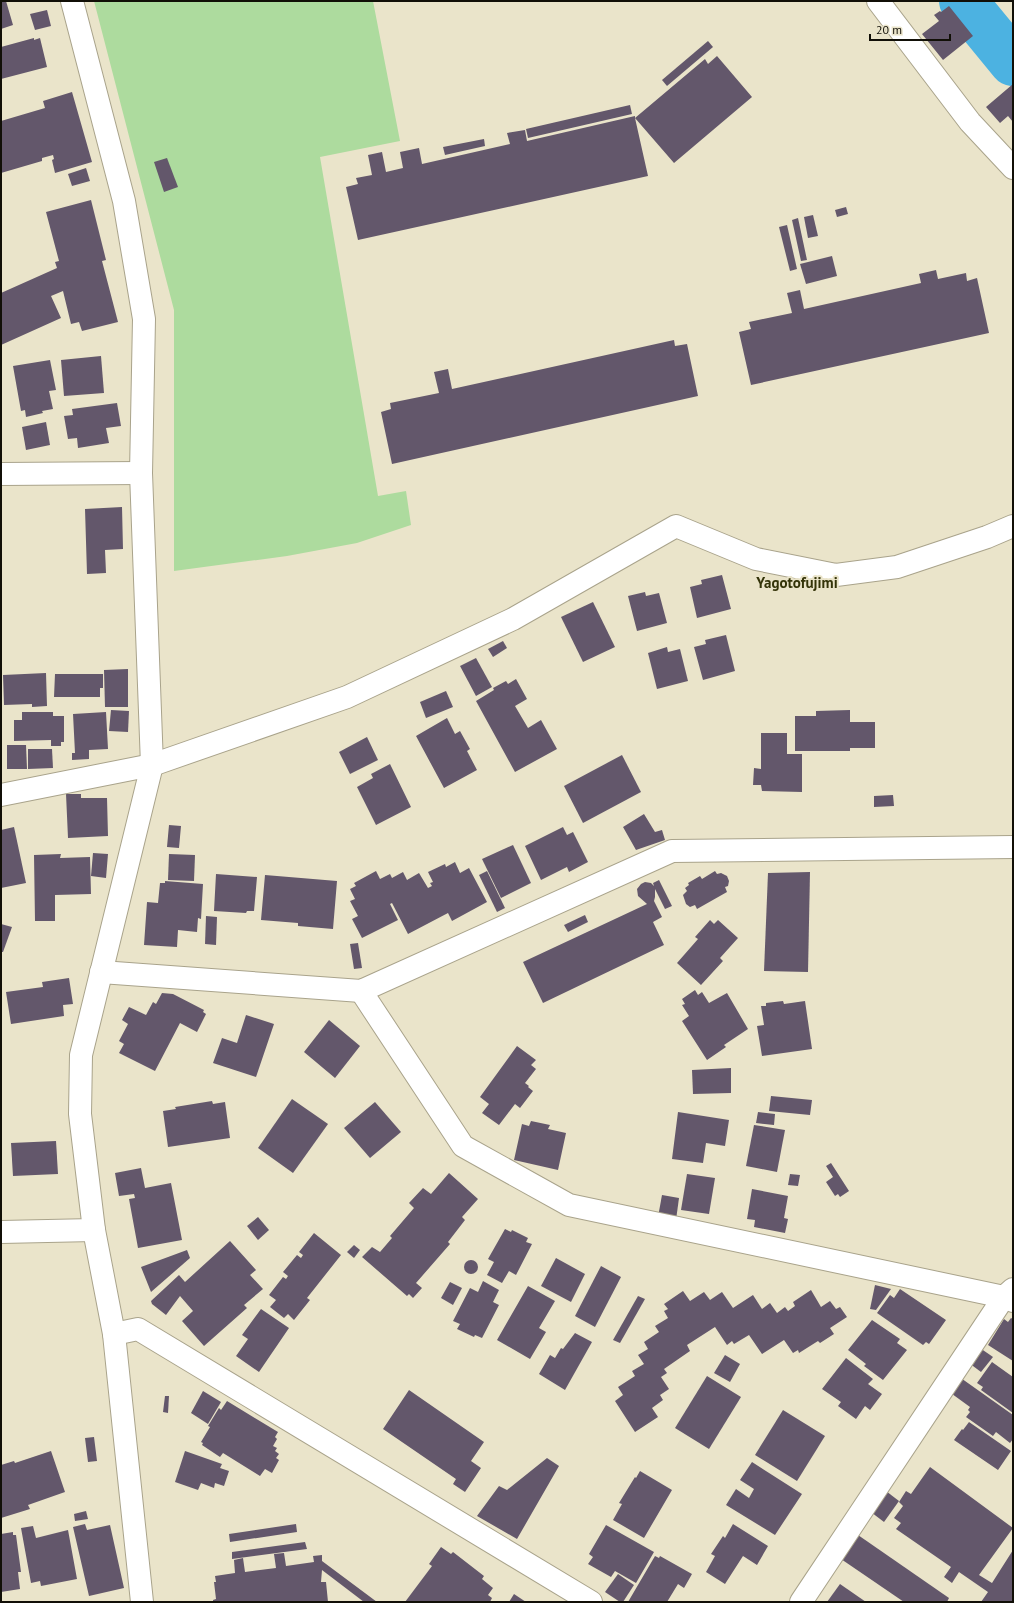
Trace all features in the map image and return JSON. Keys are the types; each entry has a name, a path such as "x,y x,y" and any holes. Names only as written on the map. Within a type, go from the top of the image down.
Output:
{"street":[{"path":"72,1 124,201 144,319 141,473 152,765 81,1055 80,1114 94,1230 114,1334 142,1602"},
{"path":"878,1 970,122 1013,168"},
{"path":"1,474 141,473"},
{"path":"1,795 152,765 347,697 513,619 676,526 756,559 836,575 897,567 987,537 1013,526"},
{"path":"101,972 360,991 672,851 1013,847"},
{"path":"360,991 463,1146 569,1205 1010,1296 801,1602"},
{"path":"1,1232 94,1230"},
{"path":"114,1334 138,1329 591,1602"}],"green space":[{"path":"94,1 373,1 400,141 320,157 378,496 406,491 411,525 357,543 287,556 174,571 174,310"}],"building":[{"path":"1,1 6,1 13,25 1,29"},
{"path":"949,6 973,36 943,60 922,34 939,21 934,15"},
{"path":"47,10 51,26 35,30 30,14"},
{"path":"34,38 34,40 40,38 47,67 1,79 1,47"},
{"path":"708,41 713,47 667,86 662,80"},
{"path":"717,56 752,97 674,163 635,118 705,59 708,64"},
{"path":"1013,84 1013,122 1008,116 1000,123 986,107"},
{"path":"72,92 92,162 55,173 52,160 54,159 53,155 42,158 42,161 1,173 1,121 45,108 43,101"},
{"path":"630,105 632,114 528,138 526,129"},
{"path":"635,116 648,176 358,240 346,187 358,184 356,178 372,175 368,155 382,152 386,172 403,168 400,152 419,148 422,164 510,144 507,133 525,130 527,141"},
{"path":"484,139 485,146 445,155 443,147"},
{"path":"167,158 178,187 164,192 154,162"},
{"path":"86,168 90,181 72,186 68,174"},
{"path":"91,200 106,260 102,261 118,322 82,331 79,322 71,324 63,291 51,296 61,318 1,345 1,293 57,268 55,262 59,261 46,212"},
{"path":"846,207 848,214 837,217 835,210"},
{"path":"813,215 818,236 808,238 804,217"},
{"path":"798,218 807,260 801,261 792,220"},
{"path":"787,225 797,269 790,271 779,227"},
{"path":"832,256 837,276 806,284 800,264"},
{"path":"936,270 938,279 966,273 967,281 977,278 989,333 751,385 739,332 751,329 749,322 792,313 787,293 800,290 804,309 921,283 919,274"},
{"path":"674,340 675,346 687,344 698,396 392,464 381,412 391,409 390,403 439,393 434,372 448,369 452,389"},
{"path":"101,356 104,393 64,396 61,360"},
{"path":"50,360 56,390 49,391 53,409 42,411 43,413 26,417 25,410 21,411 13,366"},
{"path":"117,403 121,426 106,428 109,443 78,448 77,438 68,439 64,416 73,415 72,409"},
{"path":"46,422 50,445 26,450 22,427"},
{"path":"122,507 123,549 105,550 106,573 87,574 85,509"},
{"path":"722,575 731,609 697,618 690,587 702,584 701,580"},
{"path":"645,592 646,596 659,593 667,623 637,631 628,596"},
{"path":"593,602 615,647 583,662 561,617"},
{"path":"726,635 735,671 703,680 694,647 706,644 705,640"},
{"path":"503,641 507,648 493,657 488,649"},
{"path":"667,647 668,652 680,649 688,681 657,689 648,653"},
{"path":"476,658 492,687 476,696 460,666"},
{"path":"128,669 128,707 105,707 104,670"},
{"path":"46,673 47,706 32,707 32,704 4,705 3,675"},
{"path":"55,674 103,674 103,688 100,688 100,697 54,697"},
{"path":"516,679 527,699 515,706 528,728 541,720 557,749 515,772 476,701 494,690 493,688 506,681 508,684"},
{"path":"446,691 453,707 426,718 420,702"},
{"path":"111,710 129,711 128,732 109,731"},
{"path":"850,710 850,722 875,722 875,748 850,748 850,751 795,751 795,716 816,716 816,711"},
{"path":"22,712 53,712 53,716 64,716 64,742 61,742 61,746 51,746 51,740 14,741 14,720 22,720"},
{"path":"106,712 108,749 89,750 89,759 72,760 72,753 75,753 73,714"},
{"path":"447,718 455,734 460,731 470,749 467,751 477,770 444,788 416,736"},
{"path":"761,733 787,733 787,754 802,754 802,792 762,791 761,785 753,785 754,768 761,769"},
{"path":"367,737 378,760 350,774 339,752"},
{"path":"7,745 26,745 27,769 7,769"},
{"path":"28,749 52,749 53,768 28,769"},
{"path":"622,755 641,792 583,823 564,786"},
{"path":"390,764 411,807 376,825 357,787 373,778 371,774"},
{"path":"66,794 81,794 81,798 107,798 108,836 68,838"},
{"path":"893,795 894,806 874,807 874,796"},
{"path":"644,814 655,832 662,830 665,840 636,850 623,827"},
{"path":"169,825 181,826 179,848 167,847"},
{"path":"14,827 26,883 1,888 1,830"},
{"path":"563,827 567,835 573,832 588,862 569,872 567,867 541,880 525,846"},
{"path":"513,845 531,883 501,898 482,859"},
{"path":"93,853 108,854 106,878 91,876"},
{"path":"61,854 60,858 90,857 91,894 55,895 55,921 35,921 34,855"},
{"path":"169,854 195,855 194,881 168,880"},
{"path":"455,862 460,873 469,868 487,902 452,921 448,913 408,934 392,903 390,904 398,920 362,938 352,919 358,916 350,901 355,899 350,889 356,886 354,883 376,871 380,879 390,874 392,878 403,872 407,880 419,873 428,888 432,886 430,883 433,882 428,872 445,864 446,867"},
{"path":"487,871 505,908 497,912 479,875"},
{"path":"715,871 717,874 721,873 727,876 729,881 728,886 725,887 727,892 697,909 695,905 690,907 686,904 683,895 687,891 685,888 689,885 688,883 700,876 702,879"},
{"path":"810,872 808,972 764,971 768,873"},
{"path":"216,874 257,877 254,911 247,911 246,913 214,911"},
{"path":"265,875 337,881 333,929 298,926 298,923 261,920"},
{"path":"659,880 672,906 665,909 655,889 654,901 662,917 653,922 664,945 543,1003 523,962 647,904 638,896 637,889 645,882 651,883 654,886 653,883"},
{"path":"165,881 203,884 201,919 198,918 197,932 178,930 177,947 144,945 147,902 158,903 160,883 165,883"},
{"path":"585,915 588,922 568,932 564,925"},
{"path":"206,916 217,917 216,945 205,944"},
{"path":"710,920 714,924 718,920 738,938 720,958 723,961 701,985 677,963 698,939 695,937"},
{"path":"1,924 12,927 3,952 1,952"},
{"path":"358,943 362,968 354,969 350,944"},
{"path":"69,978 73,1004 63,1005 64,1016 11,1024 6,992 43,987 42,982"},
{"path":"695,990 698,995 702,992 709,1003 727,993 748,1029 724,1045 726,1047 707,1060 682,1021 689,1016 682,1005 685,1004 682,999"},
{"path":"162,993 173,994 204,1010 203,1012 206,1014 197,1032 180,1023 155,1071 119,1053 124,1044 119,1041 128,1024 122,1020 129,1007 146,1015 153,1002 156,1004"},
{"path":"783,1001 784,1004 805,1001 812,1049 762,1056 757,1026 764,1025 761,1006 766,1006 766,1003"},
{"path":"246,1015 274,1024 256,1077 213,1063 222,1038 237,1043"},
{"path":"329,1020 360,1046 335,1078 304,1052"},
{"path":"517,1046 536,1060 531,1065 536,1069 525,1083 533,1091 520,1108 515,1104 499,1125 482,1113 489,1104 480,1097"},
{"path":"731,1068 731,1093 693,1094 692,1070"},
{"path":"771,1096 812,1100 810,1115 769,1111"},
{"path":"292,1099 328,1124 293,1173 258,1148"},
{"path":"212,1101 213,1104 225,1102 230,1138 168,1147 163,1111 176,1109 175,1107"},
{"path":"375,1102 401,1132 370,1158 344,1128"},
{"path":"678,1112 729,1120 725,1146 706,1143 703,1163 672,1159"},
{"path":"758,1112 775,1114 774,1125 756,1123"},
{"path":"531,1121 550,1125 548,1129 566,1133 558,1170 514,1160 522,1124 529,1126"},
{"path":"754,1125 785,1130 777,1172 746,1166"},
{"path":"56,1141 58,1174 13,1176 11,1143"},
{"path":"831,1163 849,1191 840,1197 838,1194 835,1196 826,1182 833,1177 826,1166"},
{"path":"141,1168 145,1188 171,1183 182,1240 138,1248 129,1199 135,1198 134,1194 119,1196 115,1173"},
{"path":"449,1173 478,1199 462,1217 465,1220 448,1242 450,1244 416,1283 422,1288 413,1298 409,1294 407,1296 362,1257 372,1247 380,1252 392,1238 390,1236 414,1208 409,1203 423,1188 431,1194"},
{"path":"687,1174 715,1178 709,1214 681,1210"},
{"path":"790,1174 800,1175 798,1186 788,1185"},
{"path":"752,1189 788,1196 784,1218 788,1219 785,1233 754,1227 755,1220 747,1219"},
{"path":"662,1195 679,1198 676,1220 658,1217"},
{"path":"258,1217 269,1230 258,1240 247,1226"},
{"path":"505,1229 511,1232 512,1230 528,1238 526,1242 532,1244 516,1275 509,1271 502,1283 487,1275 494,1262 488,1259"},
{"path":"314,1233 341,1255 307,1298 310,1300 294,1320 288,1314 284,1318 270,1307 276,1300 269,1295 283,1277 286,1279 288,1276 283,1272 297,1255 301,1258 303,1255 299,1252"},
{"path":"230,1241 256,1270 250,1275 263,1289 244,1305 247,1308 204,1346 182,1321 193,1311 180,1296 166,1315 152,1304 151,1301 179,1275 185,1282"},
{"path":"354,1245 360,1250 354,1258 347,1252"},
{"path":"187,1250 190,1258 151,1292 141,1267"},
{"path":"556,1258 585,1274 571,1302 541,1286"},
{"path":"471,1260 476,1262 478,1267 476,1272 471,1274 466,1272 464,1267 466,1262"},
{"path":"601,1266 621,1277 595,1327 575,1316"},
{"path":"483,1281 499,1290 493,1302 499,1305 482,1338 475,1335 474,1337 457,1329 460,1324 453,1321 470,1288 478,1292"},
{"path":"450,1282 462,1288 453,1305 441,1298"},
{"path":"875,1285 891,1289 876,1310 870,1309"},
{"path":"528,1286 555,1301 539,1328 546,1332 530,1359 497,1340"},
{"path":"900,1289 946,1320 929,1344 926,1342 923,1345 877,1313 890,1295 894,1298"},
{"path":"811,1290 821,1307 830,1301 836,1309 840,1307 847,1317 830,1328 834,1334 820,1343 818,1341 799,1353 798,1350 793,1353 784,1340 762,1354 749,1335 734,1344 732,1341 727,1345 715,1327 687,1345 690,1351 664,1369 667,1373 661,1377 669,1389 660,1395 663,1400 652,1408 658,1417 635,1432 615,1401 623,1395 618,1387 635,1376 632,1371 644,1364 638,1355 648,1349 644,1342 659,1332 655,1326 668,1318 664,1311 668,1309 664,1304 683,1291 690,1301 704,1292 710,1300 722,1292 733,1308 753,1295 762,1309 770,1303 777,1313 785,1307 788,1311 795,1306 793,1302"},
{"path":"638,1296 645,1299 620,1343 613,1340"},
{"path":"261,1309 289,1328 259,1372 236,1356 248,1339 242,1335"},
{"path":"1011,1318 1013,1319 1013,1361 988,1345 1004,1319 1008,1322"},
{"path":"872,1320 900,1339 897,1343 907,1350 883,1380 864,1366 866,1364 848,1350"},
{"path":"575,1333 592,1342 565,1390 539,1374 550,1355 555,1358 561,1348 563,1349"},
{"path":"980,1348 993,1357 981,1372 969,1363"},
{"path":"725,1355 740,1364 730,1382 714,1373"},
{"path":"846,1358 873,1379 868,1384 882,1394 870,1410 865,1406 856,1419 838,1406 841,1402 822,1389"},
{"path":"992,1362 1013,1377 1013,1413 981,1390 983,1387 977,1383"},
{"path":"707,1376 741,1397 709,1449 675,1428"},
{"path":"958,1376 1013,1415 1013,1439 1010,1443 996,1432 993,1436 966,1417 970,1412 968,1410 970,1407 948,1391"},
{"path":"409,1390 484,1442 471,1461 481,1468 465,1492 453,1484 456,1479 383,1429"},
{"path":"203,1391 221,1402 208,1424 191,1413"},
{"path":"165,1396 169,1396 168,1413 163,1412"},
{"path":"227,1401 278,1432 275,1437 277,1439 273,1446 277,1448 275,1451 279,1454 276,1458 279,1460 272,1473 265,1469 260,1476 223,1453 220,1457 202,1445 203,1443 201,1442 210,1427 208,1426 219,1408 221,1410"},
{"path":"783,1410 825,1436 797,1481 755,1455"},
{"path":"969,1422 1011,1451 998,1470 954,1440"},
{"path":"94,1437 97,1461 88,1462 85,1438"},
{"path":"51,1451 65,1492 28,1505 30,1509 1,1518 1,1465 14,1461 15,1463"},
{"path":"185,1451 222,1464 220,1468 229,1471 224,1486 215,1483 214,1488 201,1483 198,1490 175,1482"},
{"path":"547,1458 559,1466 517,1539 477,1516 499,1486 507,1490"},
{"path":"752,1462 802,1494 775,1535 726,1505 736,1489 749,1498 754,1489 740,1480"},
{"path":"930,1467 1013,1528 979,1575 992,1583 1013,1550 1013,1602 981,1602 988,1592 959,1572 952,1583 944,1577 951,1567 896,1529 901,1523 894,1518 903,1506 899,1502 906,1491 911,1494"},
{"path":"640,1471 672,1490 644,1538 613,1520 622,1504 619,1503"},
{"path":"882,1488 899,1501 884,1522 867,1509"},
{"path":"86,1511 88,1519 75,1521 74,1514"},
{"path":"85,1524 87,1530 110,1525 124,1588 89,1596 73,1527"},
{"path":"296,1524 297,1532 230,1542 229,1534"},
{"path":"733,1524 768,1546 757,1565 743,1556 725,1584 706,1572 715,1556 711,1554 723,1536 725,1538"},
{"path":"606,1525 654,1552 636,1583 615,1571 611,1577 588,1564 593,1557 589,1554"},
{"path":"33,1526 36,1538 68,1530 77,1579 41,1586 40,1581 31,1583 21,1528"},
{"path":"13,1532 13,1535 16,1535 21,1572 18,1572 20,1589 1,1592 1,1534"},
{"path":"858,1535 949,1598 947,1602 904,1602 841,1559"},
{"path":"305,1542 307,1549 232,1559 232,1552"},
{"path":"441,1547 451,1554 453,1552 484,1576 482,1579 493,1588 488,1595 492,1598 490,1602 405,1602 432,1566 429,1564"},
{"path":"284,1553 286,1566 314,1562 313,1556 322,1555 322,1561 377,1602 364,1602 322,1570 321,1582 326,1582 328,1602 213,1602 213,1600 216,1599 214,1582 216,1582 215,1576 235,1573 234,1560 243,1558 245,1572 276,1568 274,1554"},
{"path":"655,1556 659,1558 660,1556 692,1574 684,1588 678,1584 667,1602 628,1602"},
{"path":"618,1574 634,1585 623,1602 620,1602 605,1592"},
{"path":"840,1584 866,1602 827,1602"},
{"path":"514,1594 526,1602 509,1602"}],"waterway":[{"path":"963,1 1013,62"}],"district":[{"name":"Yagotofujimi","path":"797,583"}]}
